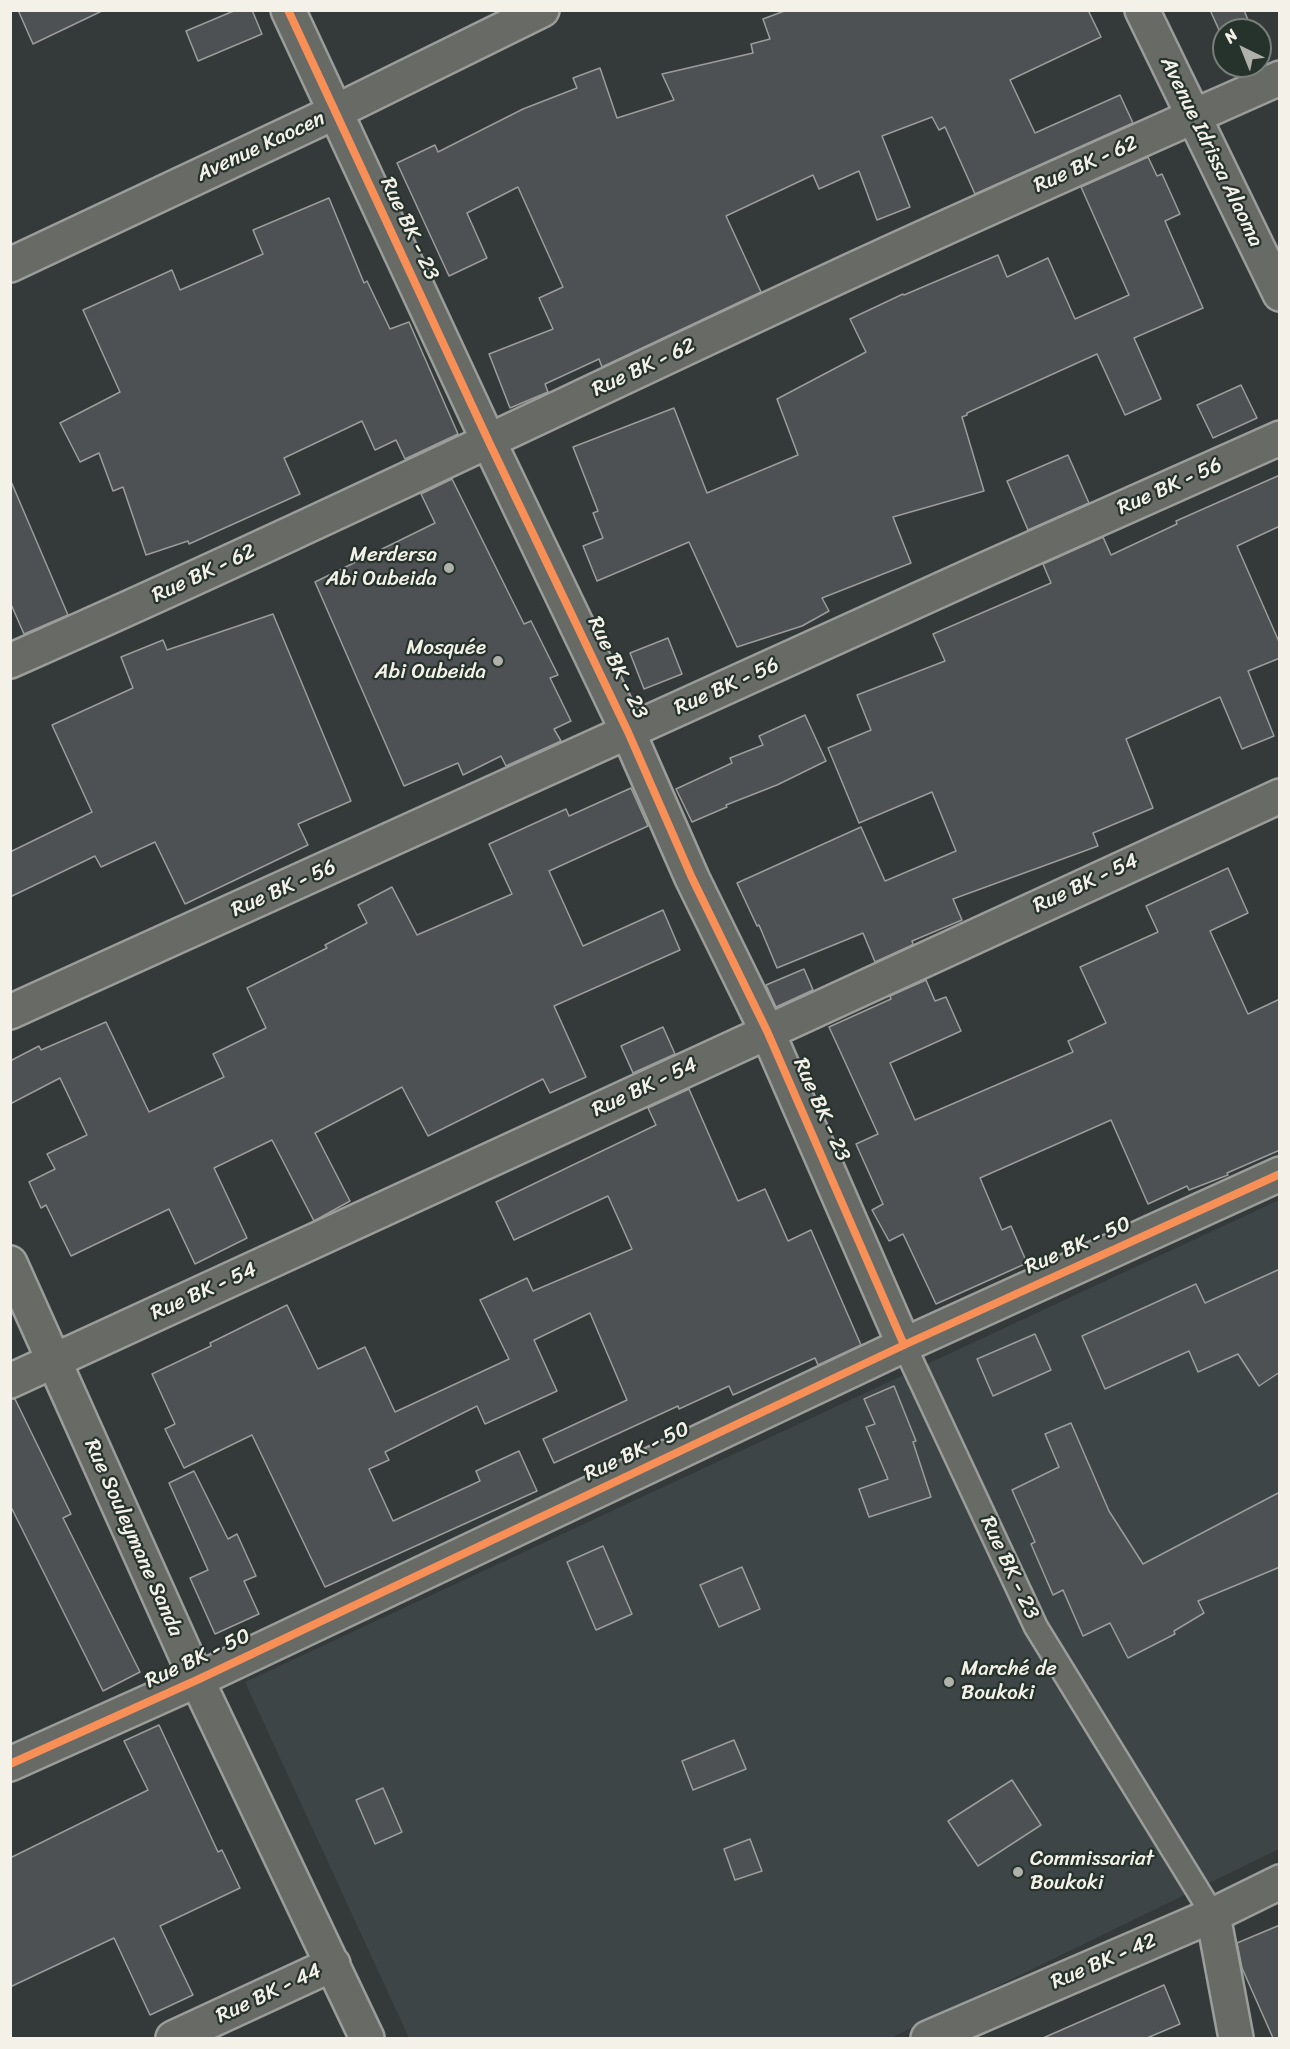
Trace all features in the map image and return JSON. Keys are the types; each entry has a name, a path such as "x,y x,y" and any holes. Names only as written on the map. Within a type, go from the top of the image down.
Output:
{"street":[{"name":"Rue BK - 23","path":"288,10 489,442 628,732 692,878 767,1031 904,1345"},
{"name":"Avenue Kaocen","path":"10,265 336,112 542,10"},
{"name":"Avenue Idrissa Alaoma","path":"1142,10 1280,294"},
{"name":"Rue BK - 62","path":"10,662 489,442 845,274 1280,78"},
{"name":"Rue BK - 56","path":"10,1012 1280,438"},
{"name":"Rue BK - 54","path":"10,1381 1280,796"},
{"name":"Rue BK - 50","path":"10,1764 197,1680 904,1345 1280,1174"},
{"name":"Rue Souleymane Sanda","path":"10,1263 197,1680 367,2038"},
{"name":"Rue BK - 42","path":"928,2038 1214,1916 1280,1882"},
{"name":"Rue BK - 23","path":"1214,1916 1236,2038"},
{"name":"Rue BK - 44","path":"172,2038 333,1965"}],"lane":[{"name":"Rue BK - 23","path":"904,1345 1036,1627 1214,1916"}],"shaded area":[{"path":"1279,1200 1279,1849 891,2038 409,2038 245,1682"}],"building":[{"path":"18,10 104,10 33,44"},
{"path":"236,10 252,10 262,34 198,61 186,31"},
{"path":"787,10 1088,10 1101,37 1010,80 1035,133 1120,95 1133,123 975,194 945,127 939,130 932,117 882,136 910,207 877,220 859,171 819,189 813,175 726,216 761,292 602,367 599,359 545,384 548,392 510,408 489,354 553,329 539,298 563,287 518,187 467,213 487,258 449,276 397,163 435,145 438,152 523,109 577,88 573,78 600,68 617,118 674,100 662,74 753,53 751,44 770,39 763,19"},
{"path":"1210,10 1244,10 1247,18 1214,18"},
{"path":"1148,157 1157,176 1162,174 1180,214 1165,221 1203,308 1134,338 1161,399 1125,415 1097,354 967,413 962,417 984,491 893,517 911,563 822,598 829,611 802,626 737,647 689,542 597,581 583,546 603,538 593,513 598,511 573,447 674,408 707,493 798,455 777,399 866,352 850,319 903,294 998,255 1007,277 1048,258 1075,319 1129,295 1081,187"},
{"path":"329,198 364,283 367,281 390,329 409,322 458,434 405,459 396,440 375,450 362,421 284,458 300,494 189,544 188,541 146,555 123,487 113,491 99,453 80,462 60,423 120,392 83,310 172,270 180,290 263,254 253,230"},
{"path":"1241,385 1257,418 1213,438 1197,405"},
{"path":"1068,455 1089,503 1028,530 1007,481"},
{"path":"1280,475 1280,526 1237,546 1280,644 1280,658 1248,671 1274,736 1242,749 1220,697 1126,739 1153,808 1093,833 1098,846 953,899 962,920 912,941 913,944 910,946 875,962 863,933 777,968 759,925 757,926 737,883 861,827 885,881 956,851 932,792 859,823 828,748 871,730 857,695 945,661 933,634 1051,583 1043,564 1103,537 1111,555 1177,524 1176,521"},
{"path":"10,479 68,615 24,634 10,602"},
{"path":"452,479 524,624 531,621 558,675 550,678 571,721 554,729 561,741 506,766 501,756 463,775 458,763 404,786 315,582 435,523 421,494"},
{"path":"273,614 351,801 298,824 308,845 185,904 155,842 101,867 95,856 10,897 10,852 92,812 52,725 133,688 121,657 163,640 167,650"},
{"path":"668,638 682,674 644,689 630,653"},
{"path":"805,715 826,761 692,822 676,789 732,763 730,758 763,745 759,736"},
{"path":"631,788 648,826 549,871 583,946 663,910 680,950 554,1006 586,1077 550,1093 543,1079 428,1136 402,1087 315,1133 350,1201 314,1221 272,1140 214,1168 247,1238 195,1264 169,1209 71,1256 46,1205 41,1208 29,1182 55,1169 47,1154 87,1135 60,1078 10,1104 10,1061 39,1046 41,1050 106,1022 149,1112 224,1077 213,1054 266,1028 247,988 327,948 325,945 367,923 358,905 392,887 417,935 512,894 489,844 566,809 569,816"},
{"path":"1228,868 1248,913 1210,931 1248,1014 1280,999 1280,1150 1227,1173 1228,1175 1189,1190 1187,1186 1148,1204 1111,1120 980,1178 1002,1230 1011,1226 1027,1263 936,1304 903,1234 889,1241 872,1210 883,1204 856,1144 878,1134 829,1027 891,999 890,996 926,980 935,1001 946,997 961,1031 890,1063 915,1120 1073,1052 1068,1041 1106,1023 1080,967 1158,932 1146,906"},
{"path":"804,969 813,990 776,1007 766,985"},
{"path":"663,1027 675,1054 633,1073 621,1046"},
{"path":"689,1089 738,1201 765,1189 788,1241 811,1230 861,1345 818,1365 815,1358 733,1395 729,1386 679,1409 678,1406 554,1463 543,1439 627,1400 590,1313 534,1340 557,1391 485,1424 477,1406 385,1452 389,1460 369,1469 393,1521 480,1481 476,1471 519,1451 537,1491 325,1587 252,1435 184,1468 165,1429 175,1424 152,1374 211,1346 210,1343 287,1305 318,1369 365,1347 395,1412 509,1359 480,1300 527,1278 533,1291 632,1249 608,1196 514,1240 496,1202 656,1125 648,1108"},
{"path":"1280,1269 1280,1372 1259,1386 1238,1354 1198,1372 1189,1351 1105,1389 1082,1336 1196,1284 1205,1303"},
{"path":"1035,1334 1051,1370 993,1396 977,1359"},
{"path":"894,1386 916,1441 913,1442 931,1497 869,1517 859,1489 888,1479 866,1427 875,1424 864,1399"},
{"path":"10,1399 15,1399 71,1514 63,1518 140,1672 103,1691 10,1505"},
{"path":"1071,1423 1109,1511 1143,1564 1280,1492 1280,1567 1198,1601 1204,1613 1174,1631 1175,1634 1128,1658 1110,1623 1083,1636 1063,1590 1053,1595 1031,1544 1035,1542 1012,1490 1059,1467 1045,1434"},
{"path":"194,1471 228,1539 237,1534 256,1576 244,1581 259,1614 215,1634 190,1578 208,1570 169,1483"},
{"path":"603,1546 632,1614 596,1630 567,1562"},
{"path":"742,1567 760,1609 719,1627 700,1585"},
{"path":"159,1725 218,1852 222,1850 240,1888 160,1926 193,1995 150,2015 114,1938 10,1987 10,1858 148,1790 124,1741"},
{"path":"734,1740 746,1769 693,1790 682,1761"},
{"path":"1012,1780 1041,1825 978,1866 948,1821"},
{"path":"383,1788 402,1832 375,1844 356,1800"},
{"path":"750,1839 762,1871 735,1880 724,1849"},
{"path":"1280,1925 1280,2038 1273,2038 1242,1968 1237,1943"},
{"path":"1164,1985 1180,2024 1147,2038 1043,2038"}],"cycle path":[{"path":"288,10 489,442 628,732 692,878 767,1031 904,1345"},
{"path":"10,1764 197,1680 904,1345 1280,1174"}],"place":[{"name":"Merdersa Abi Oubeida","path":"449,568"},
{"name":"Mosquée Abi Oubeida","path":"498,661"},
{"name":"Marché de Boukoki","path":"949,1682"},
{"name":"Commissariat Boukoki","path":"1018,1872"}]}
